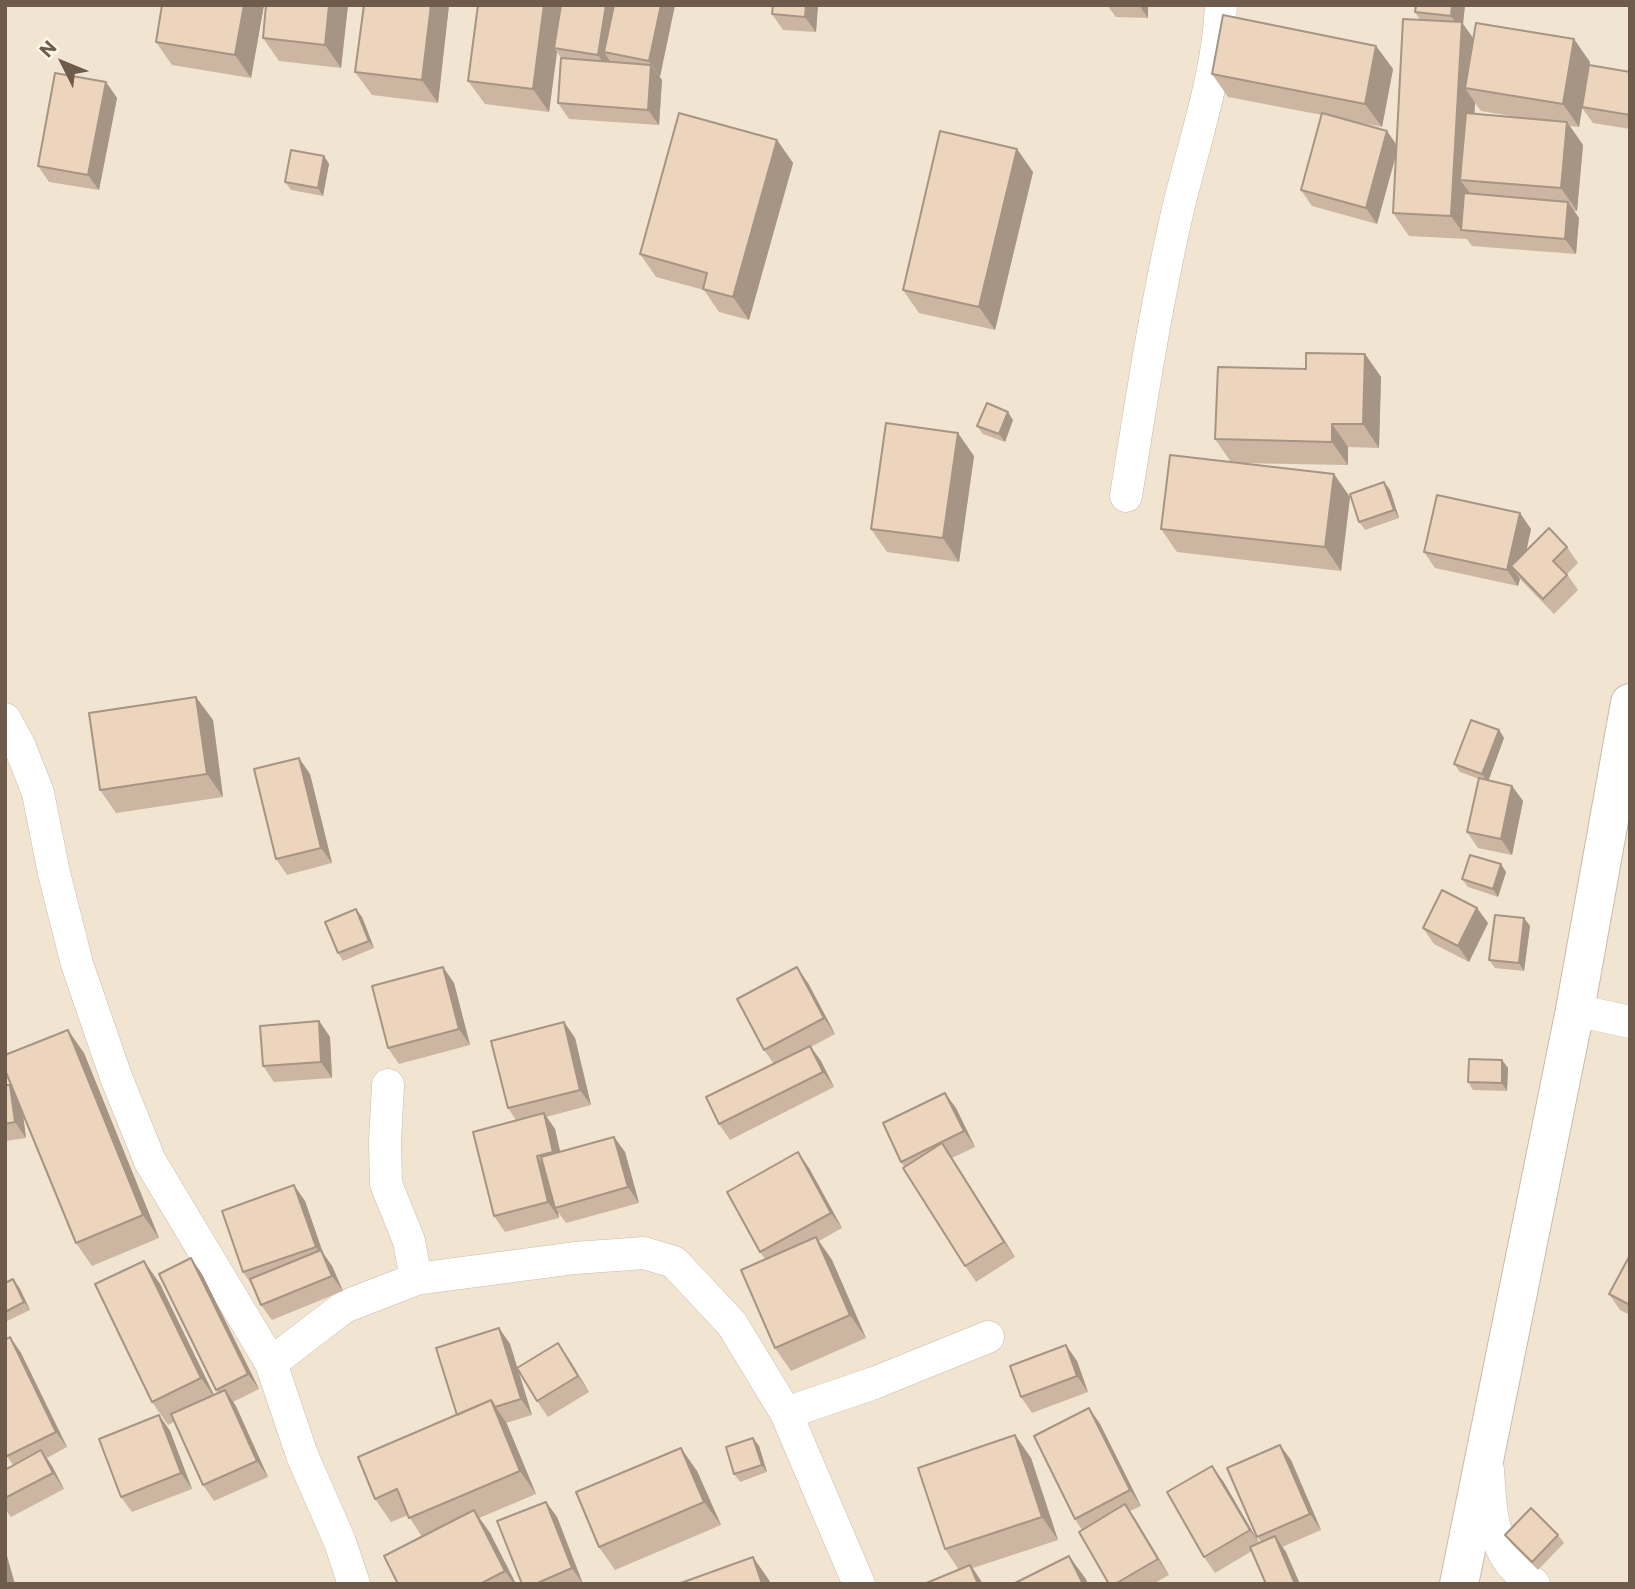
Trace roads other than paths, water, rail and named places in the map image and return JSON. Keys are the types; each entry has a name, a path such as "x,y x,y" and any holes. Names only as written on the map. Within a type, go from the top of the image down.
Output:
{"street":[{"path":"1126,496 1152,335 1176,216 1203,117 1220,26 1221,5"},
{"path":"1459,1584 1575,1010 1630,703"},
{"path":"5,719 20,747 38,793 54,873 77,964 116,1077 150,1161 271,1363 302,1455 340,1542 354,1584"},
{"path":"1575,1010 1630,1022"},
{"path":"388,1085 386,1184 409,1241 416,1279"},
{"path":"271,1363 344,1307 416,1279 575,1258 644,1253 674,1262 732,1324 786,1413 859,1584"},
{"path":"786,1413 874,1383 988,1337"},
{"path":"1487,1453 1491,1506 1501,1545 1510,1562 1534,1584"}]}
